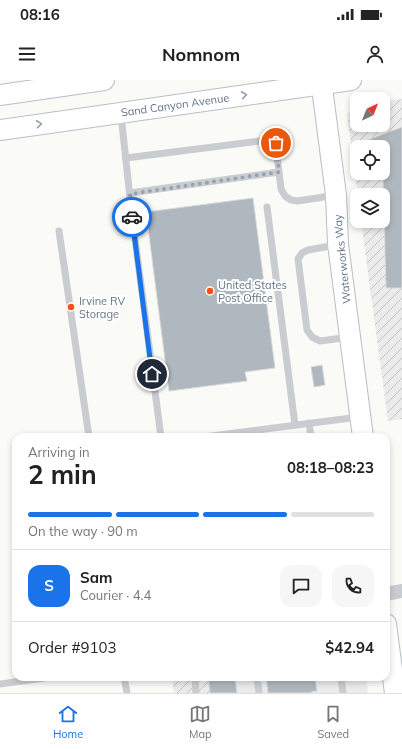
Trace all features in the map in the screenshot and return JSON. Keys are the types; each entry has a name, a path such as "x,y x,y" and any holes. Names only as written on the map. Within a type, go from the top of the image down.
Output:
{"main road":[{"path":"0,95 104,80"},
{"name":"Sand Canyon Avenue","path":"0,130 321,82 351,80"},
{"name":"Waterworks Way","path":"321,82 336,195 338,244 363,433"},
{"path":"390,655 395,693"}],"street":[{"path":"390,593 402,591"}],"lane":[{"path":"121,112 132,216 160,433"},
{"path":"126,158 275,139 281,189 285,196 291,200 298,201 336,195"},
{"path":"130,194 279,172"},
{"path":"267,208 295,425"},
{"path":"59,231 88,433"},
{"path":"338,244 308,250 302,253 298,259 307,330 312,337 320,341 350,337"},
{"path":"234,433 361,416"},
{"path":"309,424 310,433"},
{"path":"0,684 21,681"},
{"path":"125,681 127,693"},
{"path":"194,681 196,693"},
{"path":"258,681 259,693"},
{"path":"342,681 343,693"}],"shaded area":[{"path":"402,99 402,419 388,421 362,228 390,228 390,188 357,188 356,180 390,180 390,140 351,140 347,114 350,111 350,132 390,132 390,100"},
{"path":"172,681 236,681 237,693 174,693"},
{"path":"236,681 366,681 368,693 237,693"}],"building":[{"path":"402,127 402,288 386,288 384,228 390,228 390,188 383,188 383,180 390,180 390,140 368,140"},
{"name":"United States Post Office","path":"253,198 275,368 245,372 247,381 169,391 146,212"},
{"path":"322,365 325,385 314,387 311,367"},
{"path":"208,681 236,681 237,693 210,693"},
{"path":"266,681 316,681 317,691 311,693 268,693"}],"way so far":[{"path":"132,217 130,194 279,172 276,143"}],"place":[{"name":"United States Post Office","path":"210,291"},
{"name":"Irvine RV Storage","path":"71,307"}],"route":[{"path":"132,217 152,374"}]}
